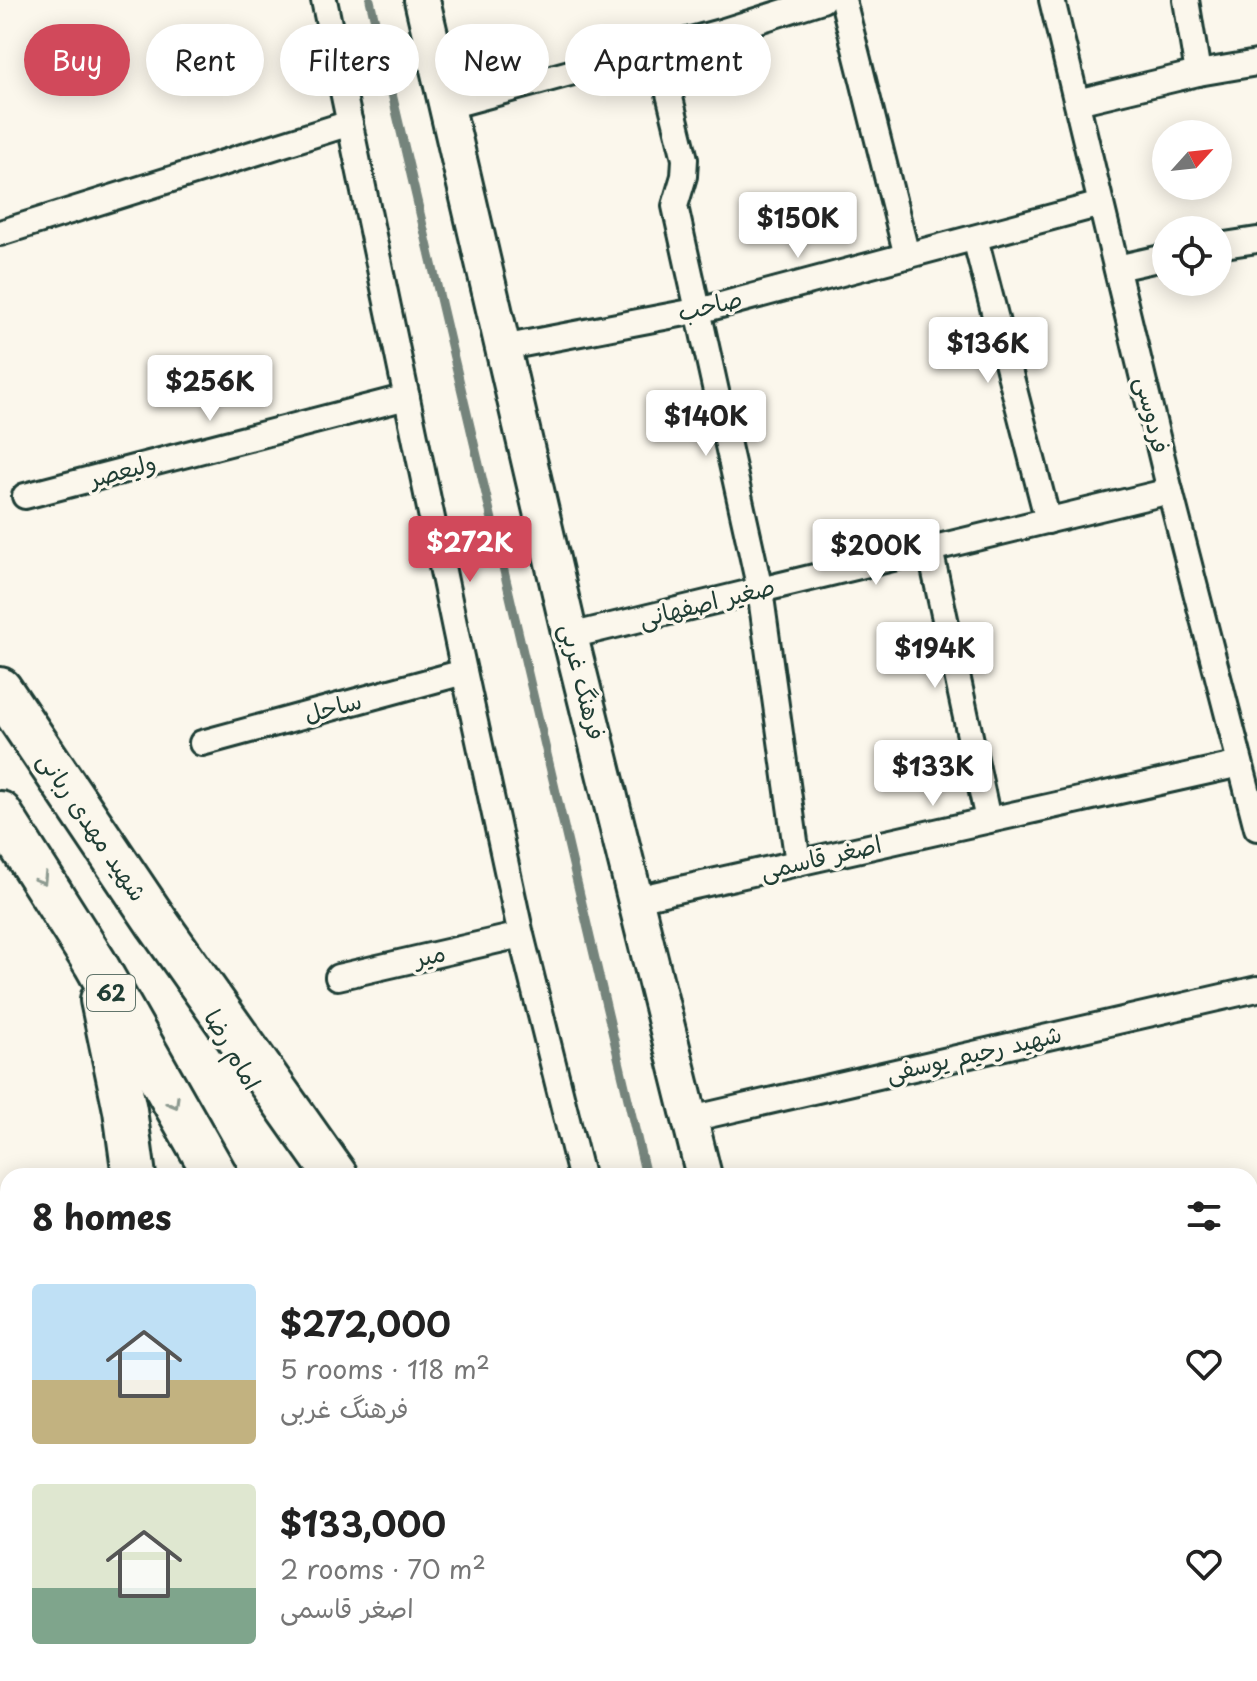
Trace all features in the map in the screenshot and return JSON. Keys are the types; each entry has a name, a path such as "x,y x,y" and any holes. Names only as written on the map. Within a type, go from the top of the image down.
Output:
{"highway":[{"name":"شهید مهدی ربانی","path":"0,689 158,924"},
{"name":"62","path":"0,813 95,963 211,1168"},
{"name":"امام رضا","path":"158,924 301,1168"},
{"path":"158,924 330,1168"},
{"path":"95,963 125,1110 133,1168"}],"street":[{"path":"324,0 521,935 579,1168"},
{"name":"فرهنگ غربی","path":"422,0 570,636 702,1168"},
{"path":"746,24 822,0"},
{"path":"843,0 907,256"},
{"name":"فردوسی","path":"1052,0 1170,491 1257,828"},
{"path":"1186,0 1198,73"},
{"path":"1077,102 1198,73 1257,63"},
{"path":"445,107 565,74"},
{"path":"670,96 685,159 684,176 675,206 760,590 798,863"},
{"path":"0,233 350,123"},
{"name":"صاحب","path":"502,348 697,311 1101,204"},
{"path":"975,238 1048,521"},
{"path":"1232,244 1257,240"},
{"path":"1117,268 1152,260"},
{"name":"ولیعصر","path":"25,496 407,397"},
{"name":"صغیر اصفهانی","path":"570,636 1170,491"},
{"path":"930,549 988,820"},
{"name":"ساحل","path":"202,743 464,672"},
{"name":"اصغر قاسمی","path":"636,899 1240,764"},
{"name":"میر","path":"338,977 521,935"},
{"name":"شهید رحیم یوسفی","path":"691,1119 1257,989"}],"waterway":[{"path":"370,0 644,1168"}]}
